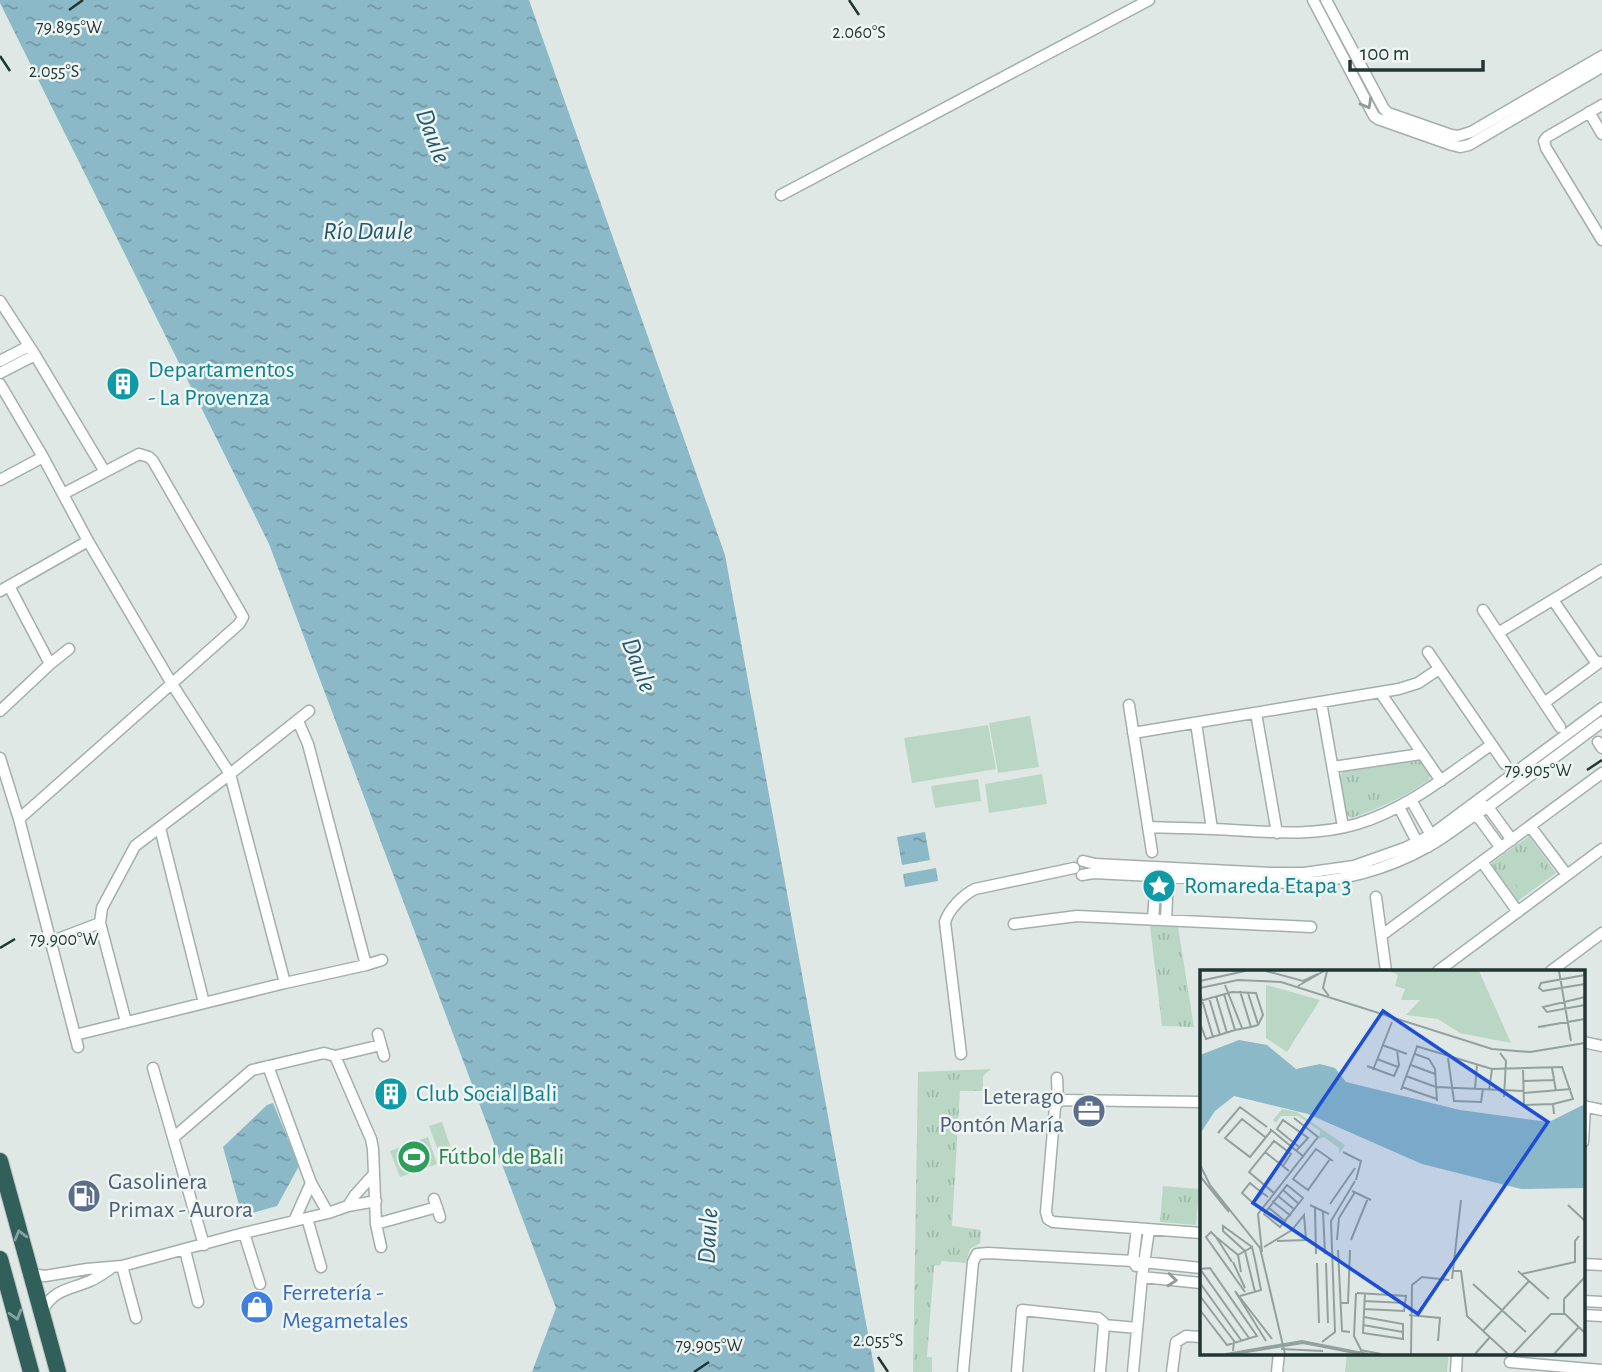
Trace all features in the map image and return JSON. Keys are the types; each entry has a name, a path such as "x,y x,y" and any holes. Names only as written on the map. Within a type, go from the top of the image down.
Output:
{"highway":[{"path":"0,1161 58,1372"},
{"path":"0,1259 32,1372"}],"street":[{"path":"781,195 1149,0"},
{"path":"1313,0 1374,116 1452,145 1469,145 1602,67"},
{"path":"1325,0 1384,109 1388,113 1451,135 1471,132 1602,55"},
{"path":"1602,105 1547,136 1544,144 1602,240"},
{"path":"1589,112 1602,134"},
{"path":"0,301 105,472"},
{"path":"0,361 32,350"},
{"path":"0,373 32,350"},
{"path":"0,384 172,684 230,774 285,983"},
{"path":"19,819 239,624 243,617 149,457 139,454 63,494"},
{"path":"0,480 43,457"},
{"path":"50,664 4,589 88,541"},
{"path":"1497,633 1602,570"},
{"path":"1544,703 1599,662 1553,600"},
{"path":"1483,610 1560,727"},
{"path":"0,711 69,649"},
{"path":"1428,652 1505,764"},
{"path":"1133,733 1399,689 1418,682 1439,669"},
{"path":"1380,692 1441,781"},
{"path":"1321,702 1343,827"},
{"path":"1129,705 1152,852"},
{"path":"961,1054 946,922 948,915 965,895 975,889 1096,864 1162,874 1304,873 1354,866 1422,845 1476,808 1602,708"},
{"path":"126,1022 100,923 102,908 135,846 309,711"},
{"path":"1256,713 1277,833"},
{"path":"298,721 308,744 366,965"},
{"path":"1422,845 1431,835 1476,808 1488,807 1602,722"},
{"path":"1196,723 1212,829"},
{"path":"1148,827 1277,833 1312,832 1343,827 1399,807 1491,745"},
{"path":"1333,768 1421,754"},
{"path":"0,758 19,819 78,1047"},
{"path":"1382,935 1602,773"},
{"path":"1411,800 1431,835"},
{"path":"1399,807 1422,845"},
{"path":"1488,807 1512,839"},
{"path":"1476,808 1501,848"},
{"path":"1530,826 1567,876"},
{"path":"160,828 204,1003"},
{"path":"1439,970 1602,849"},
{"path":"1482,862 1518,912"},
{"path":"1153,920 1162,874"},
{"path":"1162,874 1166,920"},
{"path":"1376,897 1386,970"},
{"path":"1014,924 1077,916 1311,927"},
{"path":"50,942 100,923"},
{"path":"1552,970 1602,933"},
{"path":"75,1035 382,960"},
{"path":"1584,1042 1602,1046"},
{"path":"173,1138 247,1073 257,1068 324,1053 335,1056 381,1045"},
{"path":"335,1056 371,1139 376,1224 381,1247"},
{"path":"268,1066 311,1183 328,1213"},
{"path":"152,1068 204,1245"},
{"path":"1057,1078 1058,1102 1055,1107 1046,1212 1048,1219 1053,1222 1200,1233"},
{"path":"1058,1102 1200,1102"},
{"path":"1584,1106 1602,1110"},
{"path":"348,1206 373,1175"},
{"path":"294,1221 311,1183"},
{"path":"31,1274 45,1276 117,1267 376,1201"},
{"path":"376,1224 437,1208"},
{"path":"307,1218 321,1267"},
{"path":"1133,1372 1142,1277 1137,1228"},
{"path":"1139,1262 1149,1230"},
{"path":"244,1233 260,1284"},
{"path":"184,1250 198,1302"},
{"path":"963,1372 973,1262 977,1254 1200,1268"},
{"path":"1584,1264 1602,1265"},
{"path":"41,1312 58,1293 117,1267"},
{"path":"117,1267 136,1318"},
{"path":"1142,1277 1200,1283"},
{"path":"1584,1301 1602,1302"},
{"path":"1017,1372 1022,1310 1098,1318 1104,1325 1100,1372"},
{"path":"1584,1314 1602,1316"},
{"path":"1104,1325 1137,1328"},
{"path":"1172,1372 1176,1342 1186,1336 1200,1337"},
{"path":"1277,1372 1279,1354"},
{"path":"1456,1372 1457,1354"},
{"path":"1515,1360 1602,1370"}],"green space":[{"path":"1030,716 1039,767 998,773 989,723"},
{"path":"988,725 996,769 912,783 904,738"},
{"path":"1420,760 1430,775 1429,780 1372,811 1351,818 1346,814 1340,776 1343,772"},
{"path":"1418,764 1421,781 1387,786 1385,769"},
{"path":"1042,774 1047,804 989,813 985,784"},
{"path":"978,779 981,801 935,808 931,786"},
{"path":"1529,836 1556,873 1518,901 1490,864"},
{"path":"1537,861 1547,876 1522,894 1512,879"},
{"path":"1150,926 1178,927 1194,1027 1162,1026"},
{"path":"1185,990 1189,1020 1165,1023 1161,993"},
{"path":"991,1069 983,1076 983,1091 960,1091 952,1226 981,1230 980,1243 970,1249 966,1263 942,1261 940,1265 934,1266 927,1357 932,1357 932,1372 913,1372 918,1072"},
{"path":"442,1122 452,1151 440,1156 429,1126"},
{"name":"Fútbol de Bali","path":"428,1137 437,1164 400,1177 390,1151"},
{"path":"1163,1186 1199,1189 1196,1225 1160,1222"},
{"path":"1347,1354 1449,1354 1447,1372 1345,1372"}],"water":[{"name":"Río Daule","path":"0,0 529,0 725,555 875,1372 532,1372 556,1308 269,544"},
{"path":"925,832 930,860 902,865 897,837"},
{"path":"936,868 938,881 905,887 903,874"},
{"path":"273,1103 299,1166 277,1206 242,1216 223,1147 267,1105"}],"place":[{"name":"Departamentos - La Provenza","path":"123,384"},
{"name":"Romareda Etapa 3","path":"1159,886"},
{"name":"Club Social Bali","path":"391,1094"},
{"name":"Leterago Pontón María","path":"1089,1111"},
{"name":"Fútbol de Bali","path":"414,1157"},
{"name":"Gasolinera Primax - Aurora","path":"84,1196"},
{"name":"Ferretería - Megametales","path":"257,1307"}],"water label":[{"name":"Daule","path":"433,136"},
{"name":"Daule","path":"639,665"},
{"name":"Daule","path":"708,1236"}]}
